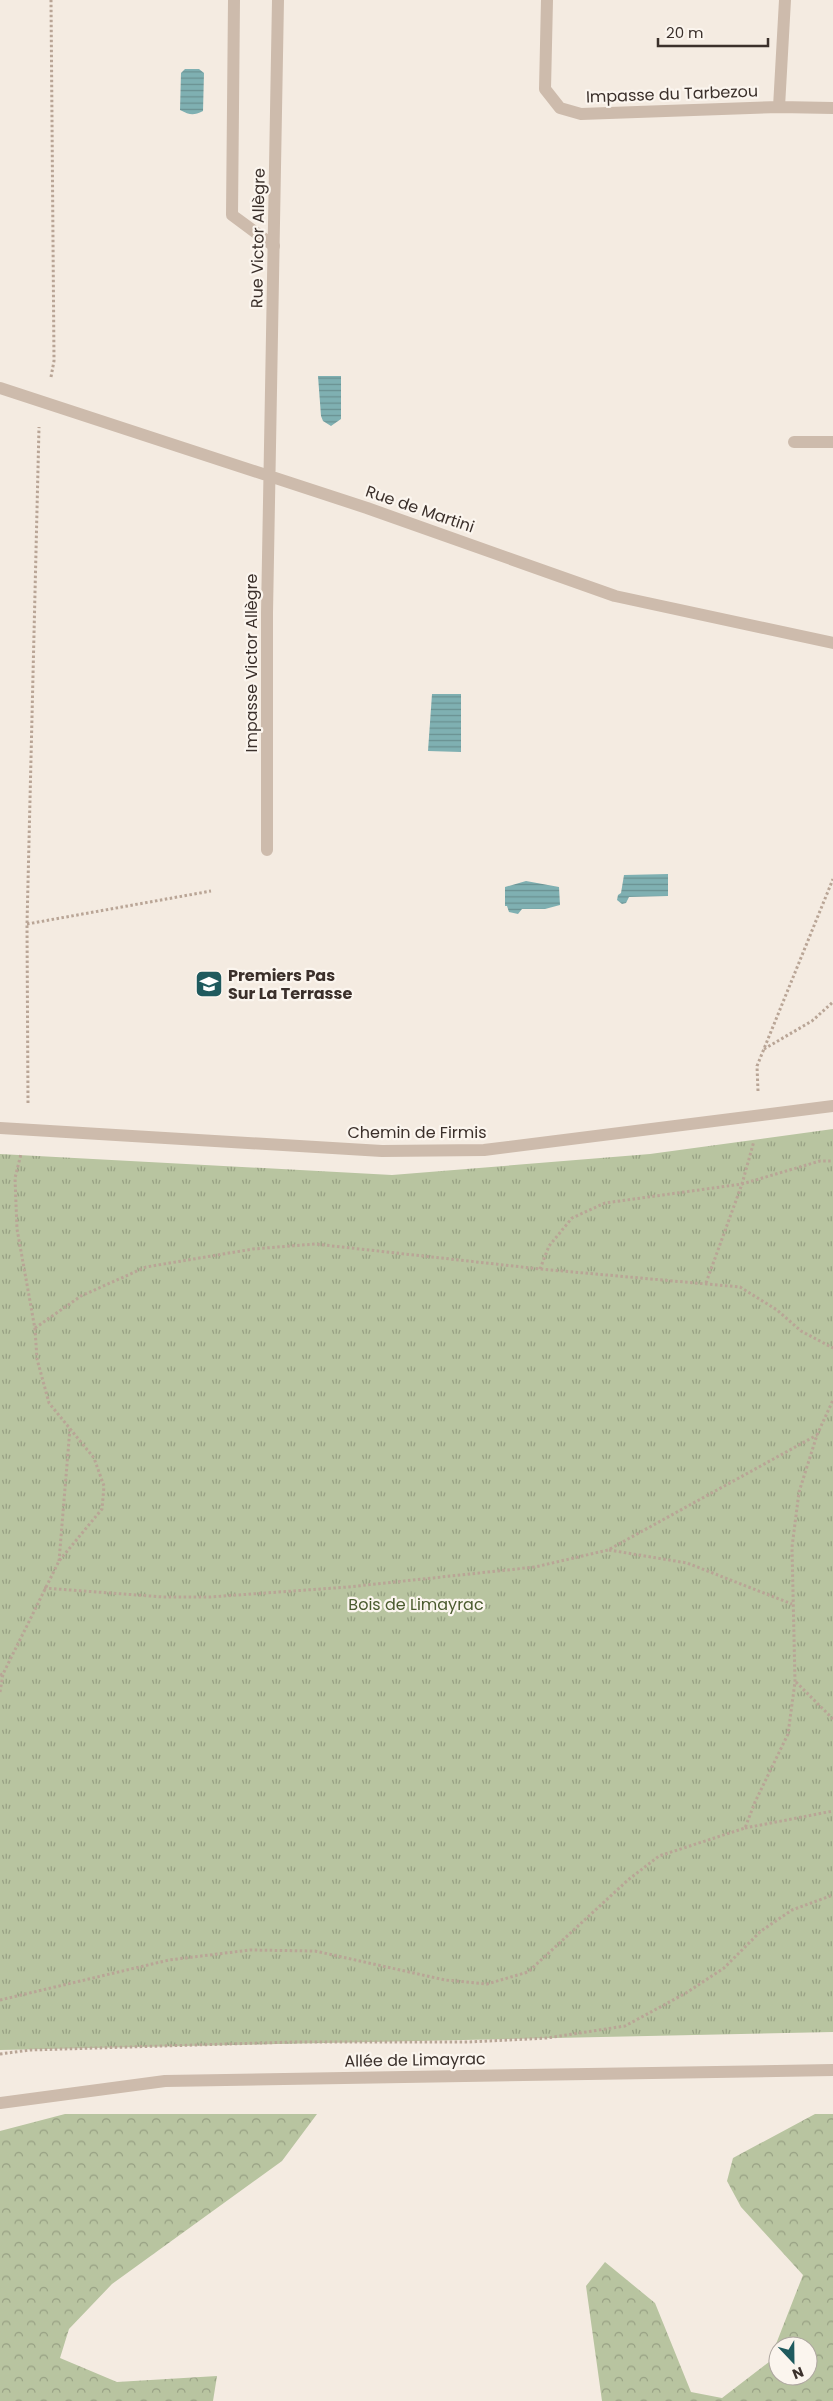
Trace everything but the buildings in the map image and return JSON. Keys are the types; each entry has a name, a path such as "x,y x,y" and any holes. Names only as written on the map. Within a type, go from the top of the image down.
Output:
{"street":[{"path":"234,0 232,215 274,246"},
{"name":"Rue Victor Allègre","path":"270,477 278,0"},
{"name":"Impasse du Tarbezou","path":"547,0 546,89 560,108 580,114 779,107 833,108"},
{"name":"Impasse du Tarbezou","path":"779,107 785,0"},
{"name":"Rue de Martini","path":"0,388 367,508 615,596 833,643"},
{"path":"794,442 833,442"},
{"name":"Impasse Victor Allègre","path":"267,850 267,613 270,477"},
{"name":"Chemin de Firmis","path":"0,1128 382,1151 484,1150 833,1106"},
{"name":"Allée de Limayrac","path":"0,2103 165,2081 833,2070"}],"path":[{"path":"0,1692 2,1674 59,1561 102,1509 104,1486 94,1458 49,1403 37,1359 35,1329 17,1229 14,1178 28,1129 27,924 39,431 54,361 51,0"},
{"path":"706,1283 742,1184 761,1116 757,1066 833,879"},
{"path":"27,924 211,892"},
{"path":"764,1048 812,1021 833,1002"},
{"path":"540,1270 549,1246 572,1218 605,1203 742,1184 820,1161 833,1161"},
{"path":"35,1329 81,1296 146,1267 253,1248 315,1244 540,1270 740,1287 777,1310 802,1331 833,1348"},
{"path":"745,1828 755,1802 788,1734 795,1682 792,1547 799,1492 817,1434 833,1400"},
{"path":"59,1561 70,1428"},
{"path":"44,1588 163,1596 210,1597 348,1586 535,1567 608,1550 817,1434"},
{"path":"608,1550 687,1563 792,1604"},
{"path":"795,1682 833,1719"},
{"path":"0,2000 169,1960 250,1950 315,1951 445,1980 487,1984 528,1972 628,1880 659,1856 745,1828 833,1811"},
{"path":"0,2054 30,2050 294,2042 468,2042 547,2038 625,2026 686,1993 724,1968 761,1931 792,1910 833,1895"}],"green space":[{"name":"Bois de Limayrac","path":"833,1129 833,2032 0,2050 0,1154 392,1175 650,1154"},
{"path":"65,2114 317,2114 282,2161 112,2284 69,2329 60,2358 117,2382 217,2376 213,2401 0,2401 0,2131"},
{"path":"815,2114 833,2114 833,2401 602,2401 586,2286 605,2262 655,2303 691,2392 722,2398 768,2363 768,2386 818,2386 818,2336 779,2336 803,2275 741,2207 727,2181 733,2158"}],"water":[{"path":"185,69 199,69 204,73 203,111 189,114 180,110 181,73"},
{"path":"318,376 341,376 341,419 331,426 323,421 321,416"},
{"path":"432,694 461,694 461,752 428,751"},
{"path":"668,874 668,896 629,897 626,903 622,904 617,900 618,895 621,893 624,875"},
{"path":"526,881 559,887 560,905 545,909 522,909 518,914 509,912 507,906 505,906 505,887"}],"place":[{"name":"Premiers Pas Sur La Terrasse","path":"209,984"}]}
